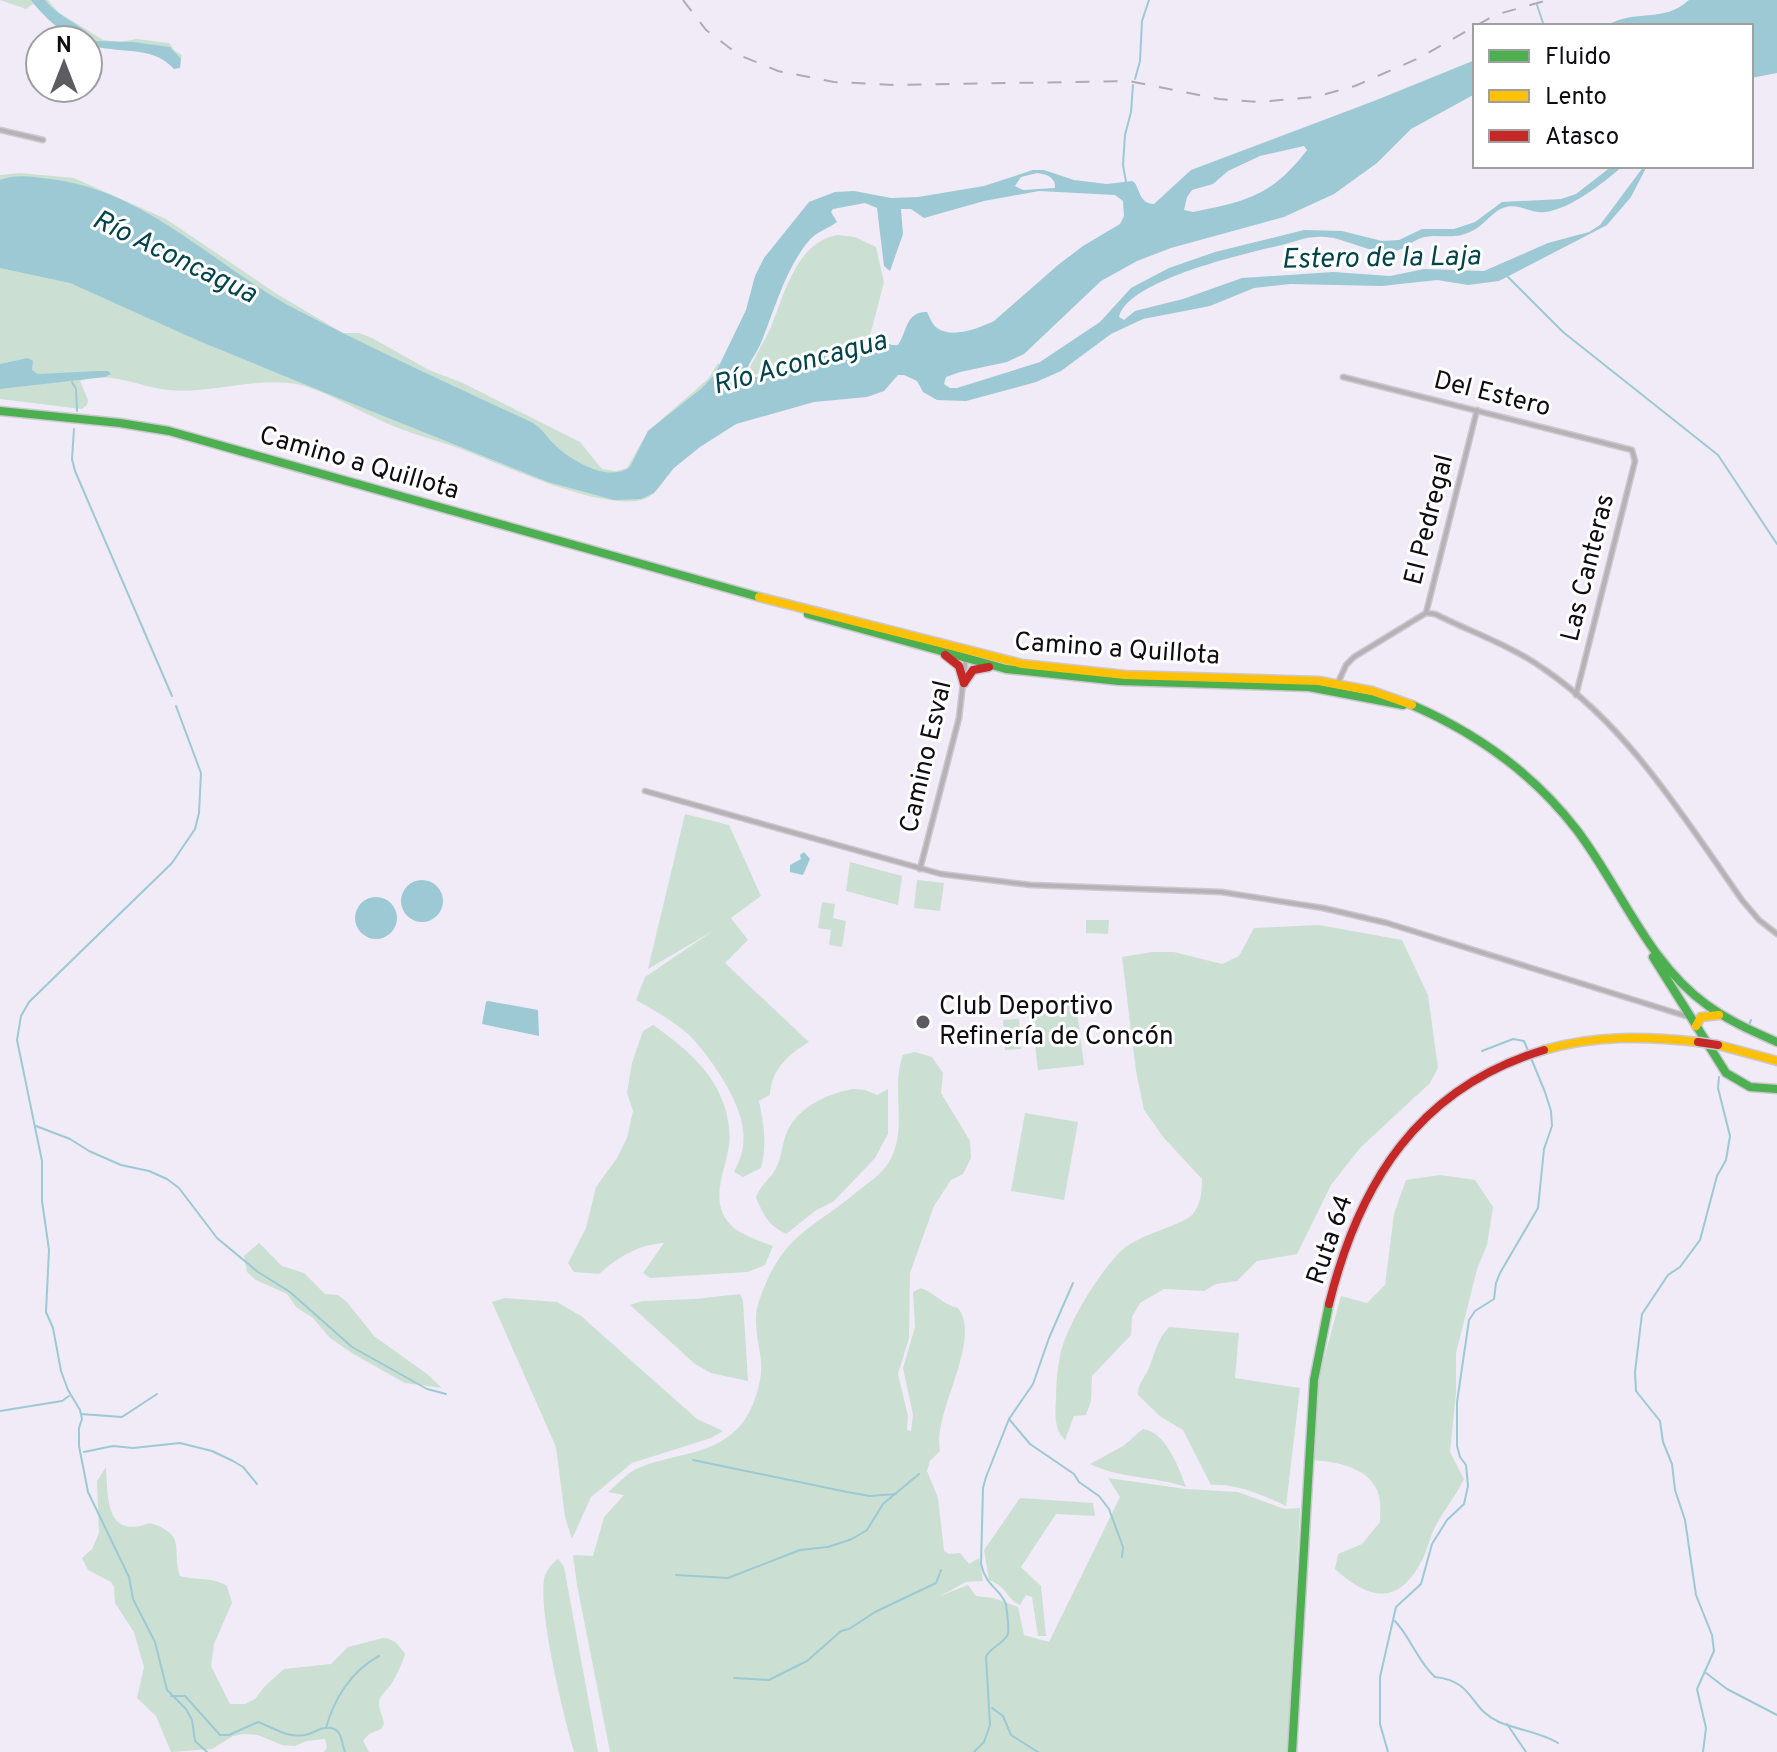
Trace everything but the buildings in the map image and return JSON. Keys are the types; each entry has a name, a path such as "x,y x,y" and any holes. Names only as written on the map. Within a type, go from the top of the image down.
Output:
{"main road":[{"name":"Camino a Quillota","path":"0,411 169,431 966,655 1006,669 1104,680 1337,687"},
{"name":"Camino a Quillota","path":"703,582 926,648 1019,664 1071,671 1337,687 1388,696 1437,717 1494,750 1546,795 1587,846 1642,935"},
{"path":"926,648 954,661 961,670 964,683"},
{"path":"964,683 976,668 1006,669"},
{"path":"1642,935 1676,978 1719,1015 1744,1030 1777,1042"},
{"path":"1642,935 1720,1065 1732,1077 1753,1088 1777,1089"},
{"path":"1693,1022 1701,1017 1719,1015"},
{"name":"Ruta 64","path":"1292,1752 1314,1380 1324,1327 1348,1243 1375,1179 1399,1146 1433,1112 1467,1087 1521,1059 1551,1048 1592,1039 1652,1037 1718,1045 1777,1060"}],"street":[{"path":"0,130 43,140"},
{"name":"Del Estero","path":"1343,377 1632,450"},
{"name":"El Pedregal","path":"1337,687 1346,665 1354,657 1426,613 1477,410"},
{"name":"Las Canteras","path":"1576,695 1635,461 1632,450"},
{"path":"1426,613 1435,614 1532,661 1576,695 1641,759 1746,906 1777,934"},
{"name":"Camino Esval","path":"920,869 959,718 966,655"},
{"path":"645,791 920,869 983,880 1031,885 1206,891 1302,904 1387,923 1693,1022"}],"green space":[{"path":"0,0 48,0 58,12 77,24 55,24 33,4 26,9"},
{"path":"137,39 169,43 182,55 180,62 169,63 140,51 104,48 104,40 120,42"},
{"path":"20,173 74,178 166,219 277,294 343,333 359,333 372,338 429,370 463,383 580,442 602,469 616,471 627,468 648,431 708,379 718,363 774,411 736,424 700,444 674,466 650,496 636,501 617,501 547,483 393,426 301,385 269,382 184,391 103,377 80,381 88,400 82,409 0,399 0,175"},
{"path":"837,235 855,237 876,247 884,282 870,336 860,337 792,366 749,376 748,372 794,271 811,248"},
{"path":"685,814 729,825 761,896 731,918 748,940 725,963 809,1042 782,1063 774,1077 770,1095 759,1101 764,1134 761,1168 743,1177 734,1172 743,1147 741,1119 723,1079 688,1034 636,1000 645,977 713,931 648,969"},
{"path":"850,862 902,876 898,905 846,891"},
{"path":"917,880 944,883 940,911 914,908"},
{"path":"822,902 835,904 833,918 846,921 842,947 829,945 831,930 818,928"},
{"path":"1086,920 1109,920 1108,934 1086,933"},
{"path":"1319,925 1402,940 1428,995 1438,1068 1430,1083 1360,1148 1331,1185 1297,1254 1257,1261 1237,1281 1216,1284 1204,1291 1164,1289 1140,1303 1132,1317 1131,1335 1092,1376 1091,1401 1086,1415 1074,1416 1065,1440 1056,1421 1057,1378 1063,1344 1076,1315 1103,1272 1122,1250 1139,1239 1188,1218 1196,1210 1201,1193 1202,1179 1164,1138 1144,1110 1122,957 1174,952 1222,964 1239,956 1254,928"},
{"path":"1075,996 1084,1065 1038,1070 1030,1002"},
{"path":"1019,1019 1021,1049 1005,1050 1003,1020"},
{"path":"653,1025 696,1060 720,1095 730,1136 720,1184 720,1204 729,1223 738,1231 773,1246 765,1265 747,1272 650,1278 643,1273 664,1243 629,1253 599,1274 574,1272 568,1263 586,1228 596,1187 627,1138 633,1111 627,1093 632,1063 643,1031"},
{"path":"915,1052 932,1057 943,1073 941,1093 970,1141 971,1158 963,1174 951,1180 934,1206 910,1273 909,1338 898,1374 908,1416 907,1430 911,1431 913,1415 903,1368 915,1327 913,1292 921,1288 958,1308 964,1322 965,1338 943,1417 940,1451 930,1461 927,1471 938,1498 944,1551 960,1553 969,1564 979,1558 983,1581 966,1582 940,1596 968,1585 976,1596 994,1598 1018,1607 1024,1635 1049,1642 1120,1497 1108,1478 1186,1489 1238,1492 1284,1509 1300,1508 1288,1752 610,1752 573,1555 593,1556 604,1517 624,1495 608,1492 629,1474 649,1464 715,1445 742,1423 752,1407 760,1379 756,1316 768,1279 777,1261 799,1236 875,1178 889,1162 898,1136 899,1068 903,1055"},
{"path":"853,1089 877,1095 888,1089 888,1134 875,1158 834,1201 815,1211 786,1234 767,1219 756,1198 758,1193 776,1168 787,1132 799,1115 824,1098"},
{"path":"1025,1113 1078,1122 1064,1200 1011,1191"},
{"path":"1440,1175 1475,1180 1493,1207 1487,1245 1477,1269 1456,1353 1456,1393 1450,1452 1464,1479 1435,1527 1412,1576 1392,1592 1381,1594 1359,1587 1335,1569 1338,1554 1362,1544 1380,1522 1380,1502 1375,1486 1361,1472 1341,1464 1310,1460 1320,1373 1341,1296 1367,1303 1385,1285 1394,1214 1406,1180"},
{"path":"259,1243 282,1266 304,1273 325,1294 338,1295 347,1302 374,1336 442,1388 405,1383 355,1355 330,1338 313,1318 296,1307 287,1294 256,1280 247,1272 244,1256"},
{"path":"740,1294 748,1381 711,1373 695,1364 630,1305 642,1301"},
{"path":"505,1298 557,1302 581,1316 697,1419 723,1431 711,1438 632,1463 591,1497 572,1539 565,1517 556,1447 492,1302"},
{"path":"1169,1327 1239,1333 1235,1378 1300,1388 1286,1506 1240,1488 1211,1485 1183,1430 1161,1417 1138,1395 1158,1343"},
{"path":"1143,1429 1165,1444 1186,1487 1090,1464 1123,1446"},
{"path":"106,1467 109,1502 117,1521 124,1526 150,1523 162,1528 174,1538 180,1576 227,1586 232,1603 214,1644 211,1666 230,1704 245,1704 255,1699 284,1669 331,1664 348,1647 383,1638 398,1645 405,1654 393,1681 379,1701 384,1724 363,1741 369,1752 324,1752 327,1748 325,1739 295,1746 244,1734 233,1736 212,1749 171,1752 156,1716 137,1698 144,1667 134,1632 115,1603 114,1587 111,1582 88,1570 82,1558 92,1549 99,1533 97,1481"},
{"path":"1020,1498 1093,1503 1095,1516 1056,1514 1021,1567 1041,1586 1046,1636 1038,1636 1032,1597 1026,1595 1020,1605 989,1580 984,1550"},
{"path":"558,1559 564,1567 598,1752 574,1752 553,1665 543,1595 544,1579"}],"water":[{"path":"31,0 45,0 75,24 54,24"},
{"path":"1689,0 1777,0 1777,73 1753,78 1753,24 1610,24 1669,12"},
{"path":"104,41 170,47 181,59 180,68 174,69 165,61 145,53 104,48"},
{"name":"Río Aconcagua","path":"1473,61 1473,95 1411,129 1377,163 1334,194 1284,217 1171,248 1137,261 1101,281 1024,354 1007,362 946,377 944,384 957,388 1040,362 1100,322 1131,288 1169,268 1215,252 1304,230 1342,231 1382,241 1399,240 1422,229 1454,229 1475,222 1502,202 1561,199 1576,194 1609,168 1621,168 1565,206 1545,212 1508,207 1466,234 1421,238 1398,250 1384,251 1327,237 1313,237 1190,270 1143,291 1127,304 1119,317 1124,320 1135,311 1183,299 1242,278 1333,272 1390,276 1424,269 1484,271 1548,243 1589,232 1600,225 1643,168 1646,168 1631,197 1607,225 1499,281 1468,285 1437,280 1382,286 1290,284 1254,288 1210,306 1143,319 1111,334 1061,371 1036,382 966,401 937,400 923,392 917,381 898,375 884,391 867,397 814,402 736,424 700,447 674,468 654,493 641,499 614,500 548,482 199,341 70,283 0,268 0,180 26,176 80,185 148,213 303,313 533,423 571,457 591,468 611,473 630,467 648,431 715,374 746,310 755,276 764,258 809,202 835,192 854,191 891,198 918,197 984,186 1033,170 1044,170 1074,180 1107,184 1132,181 1144,200 1154,204 1191,170","holes":["1304,146 1307,150 1282,177 1257,194 1212,208 1193,212 1184,210 1192,190 1213,184 1228,171 1260,156","1037,173 1052,179 1055,188 1023,190 1015,186 1021,177","1039,191 1115,195 1123,201 1124,216 1120,224 1083,246 988,324 951,333 937,328 927,312 920,313 908,323 898,345 865,338 776,373 746,379 748,366 760,345 792,267 810,239 837,222 831,212 833,209 865,203 877,208 884,266 890,271 903,234 901,209 911,209 924,218 984,201"]},
{"path":"28,358 33,361 32,370 38,374 108,371 111,374 0,389 0,364"},
{"path":"804,852 810,859 803,875 790,872 790,865 801,859 800,855"},
{"path":"422,880 437,886 443,901 437,916 422,922 407,916 401,901 407,886"},
{"path":"376,897 391,903 397,918 391,933 376,939 361,933 355,918 361,903"},
{"path":"488,1001 538,1010 539,1036 482,1024"}],"waterway":[{"path":"1135,79 1140,61 1142,21 1149,0"},
{"path":"1537,5 1543,24"},
{"path":"1126,182 1123,165 1125,135 1133,85"},
{"name":"Estero de la Laja","path":"1508,277 1563,332 1718,455 1777,544"},
{"path":"72,382 76,389 77,411"},
{"path":"74,429 72,459 75,471 172,696"},
{"path":"176,706 201,773 195,829 172,863 29,1002 21,1016 17,1040 42,1161 42,1201 49,1250 46,1312 53,1328 61,1371 80,1410 79,1446 88,1492 129,1577 133,1599 155,1642 167,1690 186,1709 192,1720 195,1741 207,1752"},
{"path":"1748,1027 1751,1020"},
{"path":"1388,1752 1380,1724 1380,1677 1396,1607 1421,1584 1432,1544 1447,1520 1464,1504 1468,1486 1466,1465 1457,1446 1457,1402 1469,1320 1475,1311 1494,1299 1500,1273 1538,1208 1544,1149 1552,1126 1545,1092 1524,1041 1513,1039 1482,1051"},
{"path":"1703,1752 1706,1728 1697,1689 1714,1651 1712,1635 1696,1595 1685,1520 1660,1421 1636,1391 1635,1372 1642,1314 1668,1275 1680,1267 1700,1240 1717,1176 1726,1160 1730,1136 1718,1088 1719,1077"},
{"path":"36,1126 121,1165 149,1171 167,1179 179,1188 217,1238 258,1272 290,1292 352,1347 427,1389 446,1394"},
{"path":"974,1752 984,1742 990,1725 986,1657 1008,1634 1005,1602 989,1582 981,1564 983,1488 1009,1419 1033,1384 1073,1283"},
{"path":"81,1414 122,1417 157,1394"},
{"path":"0,1411 62,1401 69,1396"},
{"path":"1009,1419 1030,1444 1074,1474 1079,1482 1099,1496 1109,1509 1123,1547 1122,1557"},
{"path":"84,1452 113,1446 133,1448 180,1443 212,1451 233,1461 243,1467 257,1484"},
{"path":"693,1460 870,1496 896,1494"},
{"path":"676,1575 728,1578 800,1550 828,1547 852,1539 867,1530 883,1504 919,1474"},
{"path":"734,1678 769,1680 807,1661 841,1631 936,1583 941,1570"},
{"path":"1395,1621 1435,1677 1458,1684 1482,1710 1499,1722 1558,1743"},
{"path":"326,1728 345,1687 360,1670 379,1656"},
{"path":"1706,1673 1727,1689 1777,1715"},
{"path":"171,1696 185,1696 220,1735 229,1735 258,1722 295,1736 331,1728 339,1733 345,1752"},
{"path":"992,1708 1003,1716 1011,1735 1038,1752"},
{"path":"1507,1724 1526,1752"}],"railway":[{"path":"683,0 706,30 739,55 778,71 834,82 895,85 1129,81 1219,99 1260,102 1315,97 1355,86 1419,58 1473,27"},
{"path":"1479,24 1495,15 1548,0"}],"traffic: fast":[{"path":"0,411 169,431 759,597"},
{"path":"808,614 1006,669 1119,681 1309,687 1403,705"},
{"path":"1412,705 1481,742 1541,790 1592,851 1667,967 1707,1005 1777,1042"},
{"path":"1653,957 1726,1073 1750,1087 1777,1089"},
{"path":"1292,1752 1314,1380 1329,1304"}],"traffic: slow":[{"path":"759,597 1022,664 1125,675 1319,681 1372,691 1412,705"},
{"path":"1696,1026 1701,1017 1719,1015"},
{"path":"1544,1050 1621,1038 1698,1042"},
{"path":"1718,1045 1777,1061"}],"traffic: jam":[{"path":"945,655 959,666 964,683"},
{"path":"964,683 973,670 989,667"},
{"path":"1698,1042 1718,1045"},
{"path":"1329,1304 1358,1219 1377,1180 1400,1146 1429,1115 1461,1089 1500,1067 1544,1050"}],"place":[{"name":"Club Deportivo Refinería de Concón","path":"923,1022"}]}
